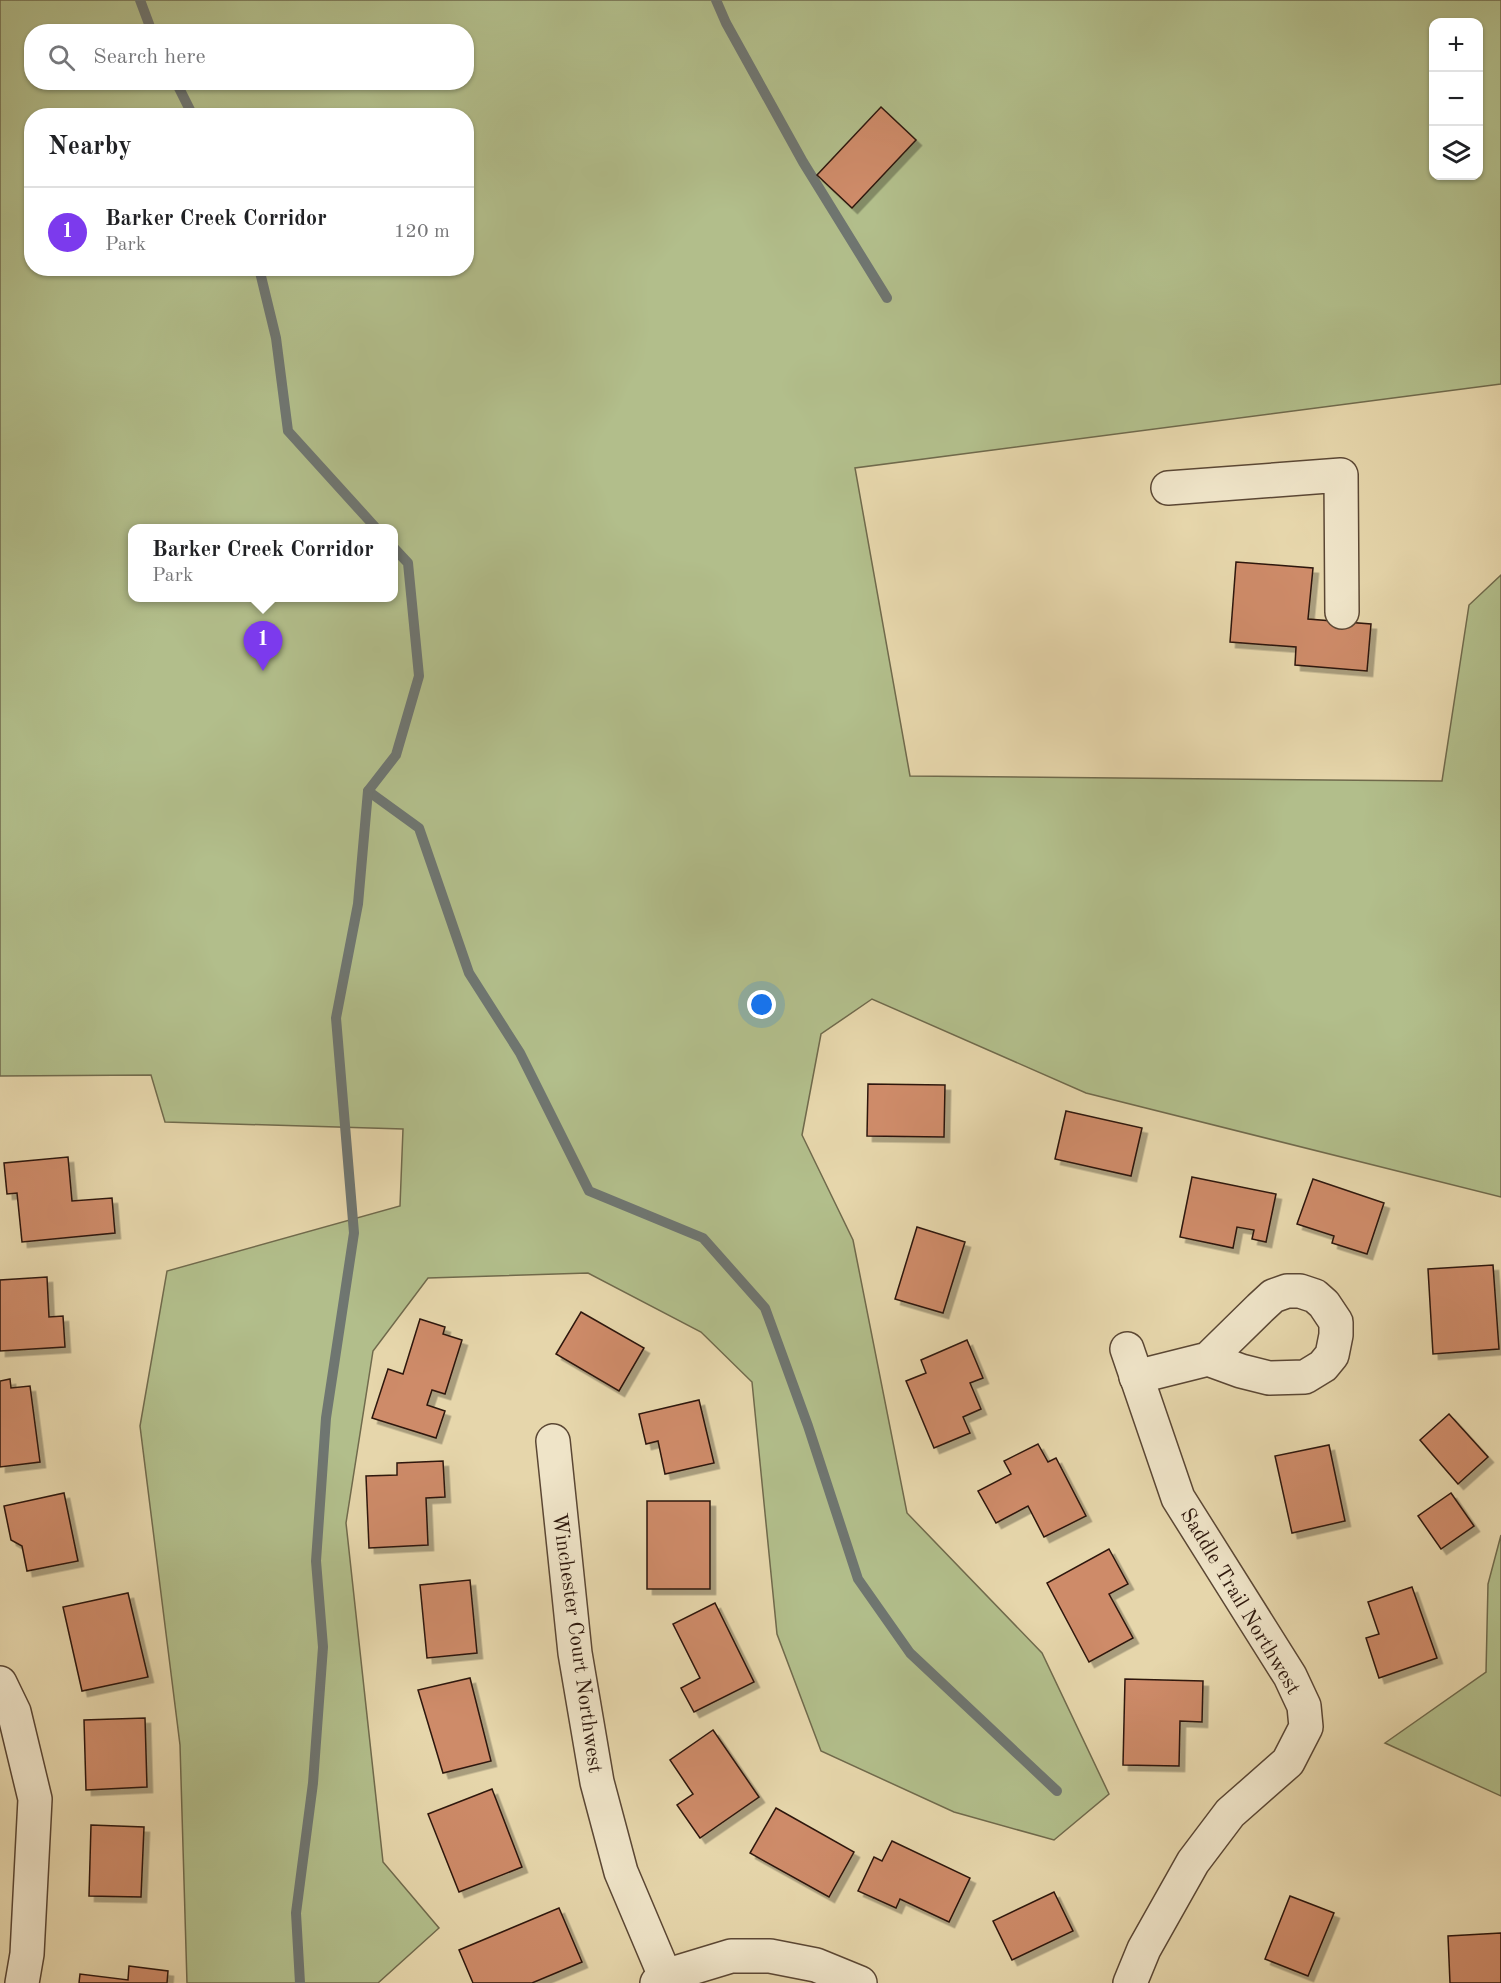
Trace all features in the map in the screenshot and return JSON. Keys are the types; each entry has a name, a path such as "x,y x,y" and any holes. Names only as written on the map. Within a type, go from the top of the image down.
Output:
{"street":[{"path":"1168,488 1341,475 1342,612"},
{"name":"Saddle Trail Northwest","path":"1130,1983 1144,1949 1193,1862 1230,1813 1288,1762 1306,1727 1304,1706 1290,1676 1178,1498 1132,1363 1208,1359"},
{"name":"Winchester Court Northwest","path":"553,1442 575,1653 597,1782 621,1872 661,1980"},
{"path":"0,1683 14,1712 35,1799 27,1954 22,1983"},
{"path":"661,1980 731,1956 770,1956 816,1965 860,1983"}],"green space":[{"path":"0,0 1501,0 1501,384 855,468 910,776 1442,781 1469,605 1501,575 1501,1197 1086,1093 872,999 821,1034 802,1135 853,1240 907,1513 1042,1653 1109,1794 1054,1840 954,1812 821,1751 777,1634 752,1382 701,1332 588,1273 428,1278 373,1351 346,1523 383,1862 439,1928 378,1983 187,1983 180,1745 140,1426 167,1271 400,1206 403,1129 165,1122 151,1075 0,1076"},
{"path":"1501,1535 1501,1796 1385,1743 1486,1672 1488,1584"}],"building":[{"path":"881,107 916,140 852,208 817,175"},
{"path":"1236,562 1313,568 1308,619 1371,624 1367,671 1295,665 1296,647 1230,642"},
{"path":"868,1084 945,1085 944,1137 867,1136"},
{"path":"1066,1111 1142,1128 1131,1176 1055,1159"},
{"path":"68,1157 72,1201 112,1198 115,1233 22,1242 17,1193 7,1194 4,1163"},
{"path":"1192,1177 1276,1194 1266,1242 1252,1239 1254,1230 1237,1227 1233,1248 1180,1237"},
{"path":"1313,1179 1384,1203 1367,1254 1332,1243 1334,1236 1297,1224"},
{"path":"917,1227 965,1242 943,1313 895,1299"},
{"path":"1493,1265 1499,1349 1433,1354 1428,1269"},
{"path":"47,1277 49,1317 63,1316 65,1347 0,1351 0,1280"},
{"path":"581,1312 644,1348 619,1391 556,1354"},
{"path":"420,1319 445,1327 443,1334 462,1340 445,1394 432,1390 427,1405 445,1411 436,1438 372,1418 388,1369 403,1374"},
{"path":"967,1340 983,1378 970,1383 981,1409 963,1417 970,1433 934,1448 906,1381 926,1373 921,1360"},
{"path":"10,1379 11,1388 30,1386 40,1462 0,1467 0,1381"},
{"path":"699,1400 714,1463 665,1474 658,1441 646,1444 639,1414"},
{"path":"1449,1414 1488,1457 1458,1484 1420,1440"},
{"path":"1038,1444 1048,1462 1056,1458 1086,1516 1044,1537 1028,1506 996,1523 978,1491 1011,1474 1004,1461"},
{"path":"1329,1445 1345,1521 1292,1533 1275,1456"},
{"path":"443,1461 445,1497 426,1498 428,1545 369,1548 366,1476 397,1475 397,1463"},
{"path":"64,1493 78,1561 27,1571 22,1546 11,1540 4,1506"},
{"path":"1451,1493 1474,1526 1441,1549 1418,1516"},
{"path":"647,1501 710,1501 710,1589 647,1589"},
{"path":"1109,1549 1128,1584 1109,1594 1133,1638 1089,1662 1047,1583"},
{"path":"470,1580 477,1653 427,1658 420,1585"},
{"path":"1412,1587 1437,1658 1379,1678 1366,1638 1379,1634 1368,1602"},
{"path":"128,1593 148,1677 82,1691 63,1607"},
{"path":"715,1603 754,1682 694,1712 681,1688 700,1678 673,1624"},
{"path":"470,1678 491,1761 443,1773 418,1690"},
{"path":"1125,1679 1203,1681 1202,1722 1180,1721 1179,1766 1123,1765"},
{"path":"145,1718 147,1787 86,1790 84,1720"},
{"path":"713,1730 759,1797 700,1838 677,1805 693,1794 670,1760"},
{"path":"492,1789 522,1867 459,1892 428,1814"},
{"path":"776,1808 854,1852 829,1897 750,1853"},
{"path":"91,1825 144,1827 141,1897 89,1896"},
{"path":"892,1841 970,1878 949,1922 900,1899 896,1908 858,1891 874,1857 882,1861"},
{"path":"1054,1892 1073,1931 1012,1960 993,1921"},
{"path":"1290,1896 1334,1913 1308,1976 1265,1959"},
{"path":"559,1908 582,1962 532,1983 473,1983 459,1950"},
{"path":"1501,1933 1501,1983 1450,1983 1448,1936"},
{"path":"129,1966 168,1971 167,1983 79,1983 80,1974 128,1980"}],"waterway":[{"path":"140,0 149,24"},
{"path":"716,0 726,23 803,162 887,298"},
{"path":"180,90 189,108"},
{"path":"261,276 276,338 288,431 372,524"},
{"path":"300,1983 296,1913 313,1783 323,1647 316,1561 326,1418 354,1233 336,1018 358,904 368,791 396,755 419,676 408,563 398,552"},
{"path":"368,791 419,828 469,973 520,1053 589,1191 703,1238 765,1308 808,1426 858,1579 910,1653 1057,1791"}],"place":[{"name":"Barker Creek Corridor","path":"263,671"}]}
